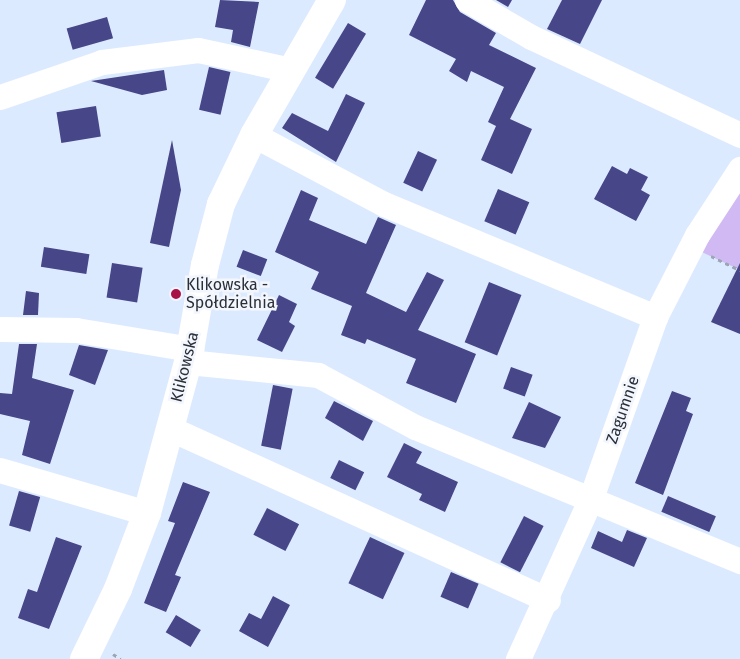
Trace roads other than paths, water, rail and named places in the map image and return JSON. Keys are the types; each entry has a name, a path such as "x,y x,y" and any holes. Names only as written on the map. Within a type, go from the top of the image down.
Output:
{"street":[{"name":"Klikowska","path":"84,659 118,590 147,513 190,355 205,265 221,204 254,135 332,0"},
{"path":"467,0 531,37 740,135"},
{"path":"0,96 102,62 198,50 291,70"},
{"path":"254,135 384,204 655,318"},
{"name":"Zagumnie","path":"518,659 548,600 591,498 655,318 691,247 740,168"},
{"path":"0,329 76,330 190,355 318,375 414,427 740,560"},
{"path":"169,428 548,600"},
{"path":"0,470 147,513"}],"place":[{"name":"Klikowska - Spółdzielnia","path":"176,294"}]}
